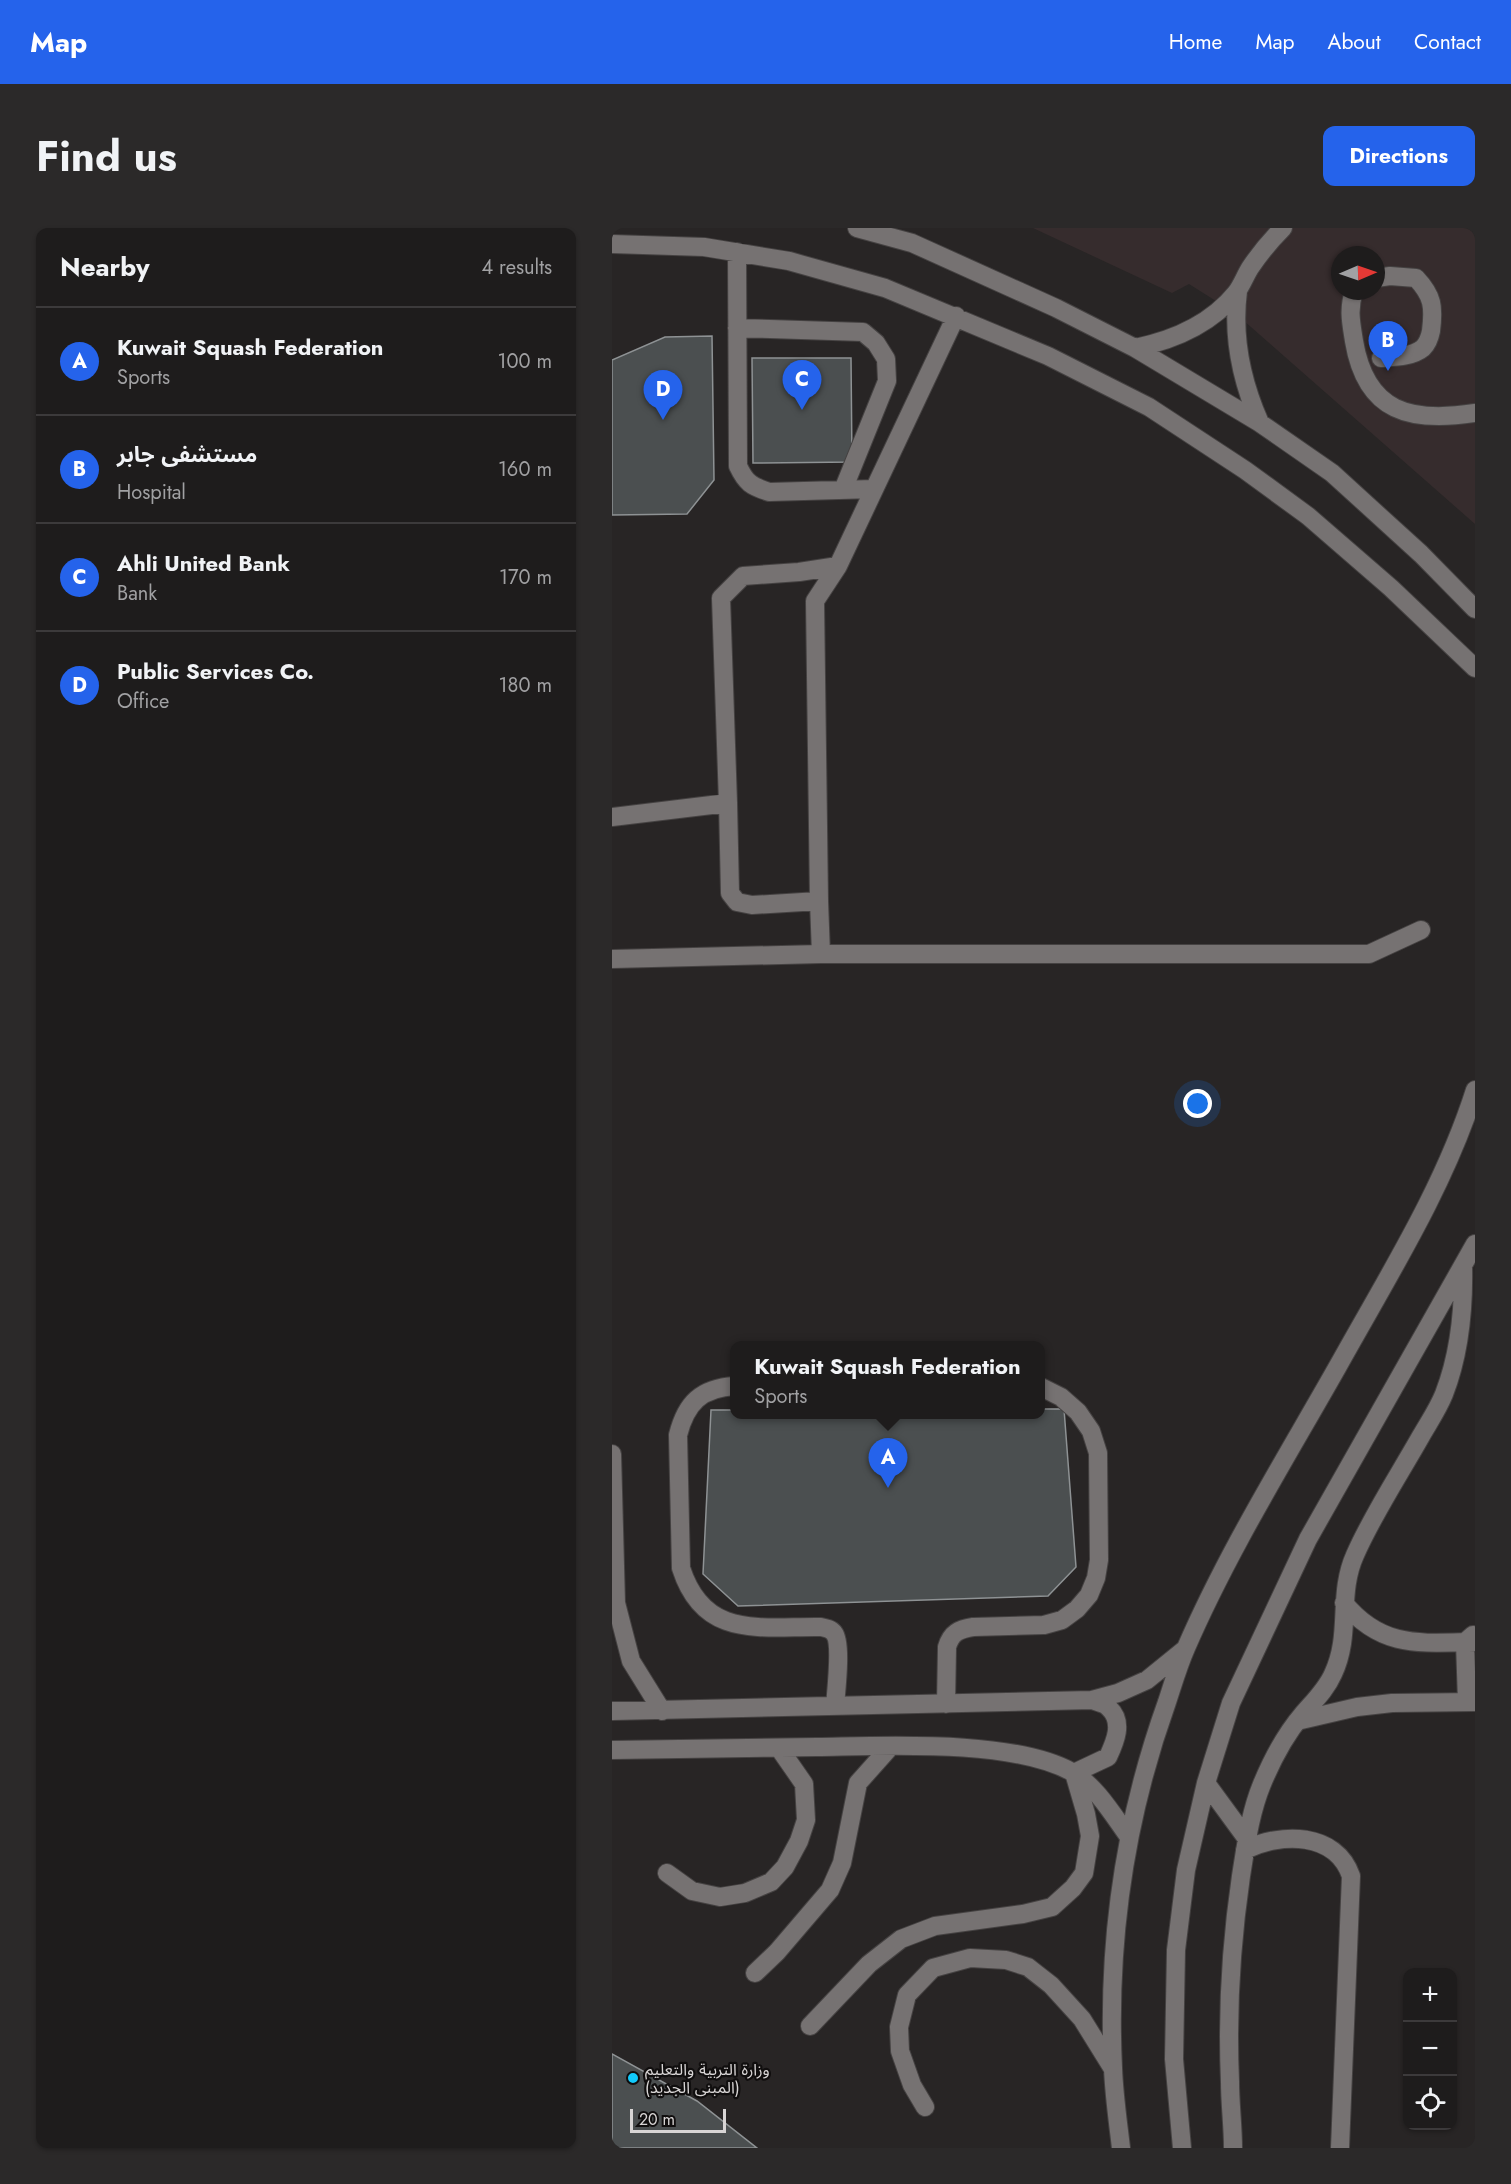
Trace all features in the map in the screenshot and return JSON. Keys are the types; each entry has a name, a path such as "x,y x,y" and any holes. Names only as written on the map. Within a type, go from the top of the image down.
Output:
{"street":[{"path":"1135,348 1174,338 1209,318 1238,291 1264,248 1283,228"},
{"path":"867,229 914,236 1135,348 1260,423 1332,473 1420,554 1475,609"},
{"path":"612,244 704,247 789,261 885,288 1048,356 1149,407 1245,470 1324,531 1391,588 1475,668"},
{"path":"737,252 738,466 744,479 754,488 769,492 874,489"},
{"path":"1381,358 1408,355 1424,348 1430,337 1434,310 1426,289 1416,278 1385,277"},
{"path":"1238,291 1235,313 1239,359 1243,381 1260,423"},
{"path":"1351,300 1349,308 1356,352 1374,393 1388,405 1421,417 1452,417 1475,413"},
{"path":"815,601 838,566 956,316"},
{"path":"737,328 863,332 876,343 886,359 887,381 843,490"},
{"path":"819,901 752,905 737,902 730,893 721,598 743,576 799,572 838,566"},
{"path":"799,572 815,601 821,954"},
{"path":"612,817 728,803"},
{"path":"612,959 821,954 1369,954 1421,930"},
{"path":"1120,2148 1113,2069 1113,1972 1118,1914 1129,1836 1151,1746 1185,1649 1223,1571 1434,1193 1464,1126 1475,1089"},
{"path":"1182,2148 1174,2059 1176,1950 1186,1870 1206,1783 1231,1703 1308,1539 1475,1244"},
{"path":"1233,2148 1229,2022 1233,1950 1246,1844 1261,1786 1272,1760 1297,1721 1333,1676 1342,1652 1346,1628 1344,1603 1347,1579 1355,1555 1443,1397 1454,1365 1460,1332 1464,1299 1463,1265"},
{"path":"730,1387 716,1388 702,1395 690,1406 682,1420 678,1436 679,1551 683,1576 695,1600 708,1612 723,1621 739,1626 821,1626 834,1633 837,1647 835,1706"},
{"path":"946,1704 947,1647 956,1632 963,1628 1044,1625 1062,1620 1077,1609 1089,1595 1096,1578 1099,1560 1098,1453 1090,1431 1078,1412 1060,1397 1045,1389"},
{"path":"612,1454 616,1603 631,1661 662,1711"},
{"path":"1297,1721 1347,1709 1392,1703 1471,1702 1472,1639 1424,1643 1396,1640 1368,1627 1344,1603"},
{"path":"612,1711 1092,1700 1118,1693 1147,1680 1185,1649"},
{"path":"1074,1773 1108,1757 1118,1734 1116,1720 1109,1708 1092,1700"},
{"path":"612,1750 891,1746 983,1749 1051,1762 1074,1773 1095,1792 1129,1836"},
{"path":"755,1973 777,1952 830,1890 842,1863 858,1783 891,1746"},
{"path":"667,1873 692,1891 720,1897 745,1893 771,1882 785,1867 799,1841 806,1820 804,1784 779,1748"},
{"path":"810,2026 868,1964 901,1940 935,1926 1023,1914 1052,1906 1073,1888 1084,1873 1090,1836 1074,1773"},
{"path":"1206,1783 1246,1844"},
{"path":"1246,1844 1287,1838 1324,1845 1339,1854 1351,1876 1352,1896 1340,2148"},
{"path":"925,2108 912,2085 900,2051 899,2027 907,1995 933,1968 970,1958 1006,1960 1028,1967 1051,1985 1082,2019 1113,2069"}],"shaded area":[{"path":"1033,228 1475,228 1475,524 1235,313 1189,284 1172,293"}],"building":[{"path":"712,336 714,480 687,514 612,515 612,360 665,337"},
{"path":"752,358 851,358 852,462 753,463"},
{"path":"1045,1409 1064,1409 1076,1567 1048,1596 738,1606 703,1574 711,1410 730,1410 730,1419 1045,1419"},
{"name":"وزارة التربية والتعليم (المبنى الجديد)","path":"612,2054 697,2101 757,2148 612,2148"}],"place":[{"name":"مستشفى جابر","path":"1388,371"},
{"name":"Ahli United Bank","path":"802,410"},
{"name":"Public Services Co.","path":"663,420"},
{"name":"Kuwait Squash Federation","path":"888,1488"},
{"name":"وزارة التربية والتعليم (المبنى الجديد)","path":"633,2078"}]}
